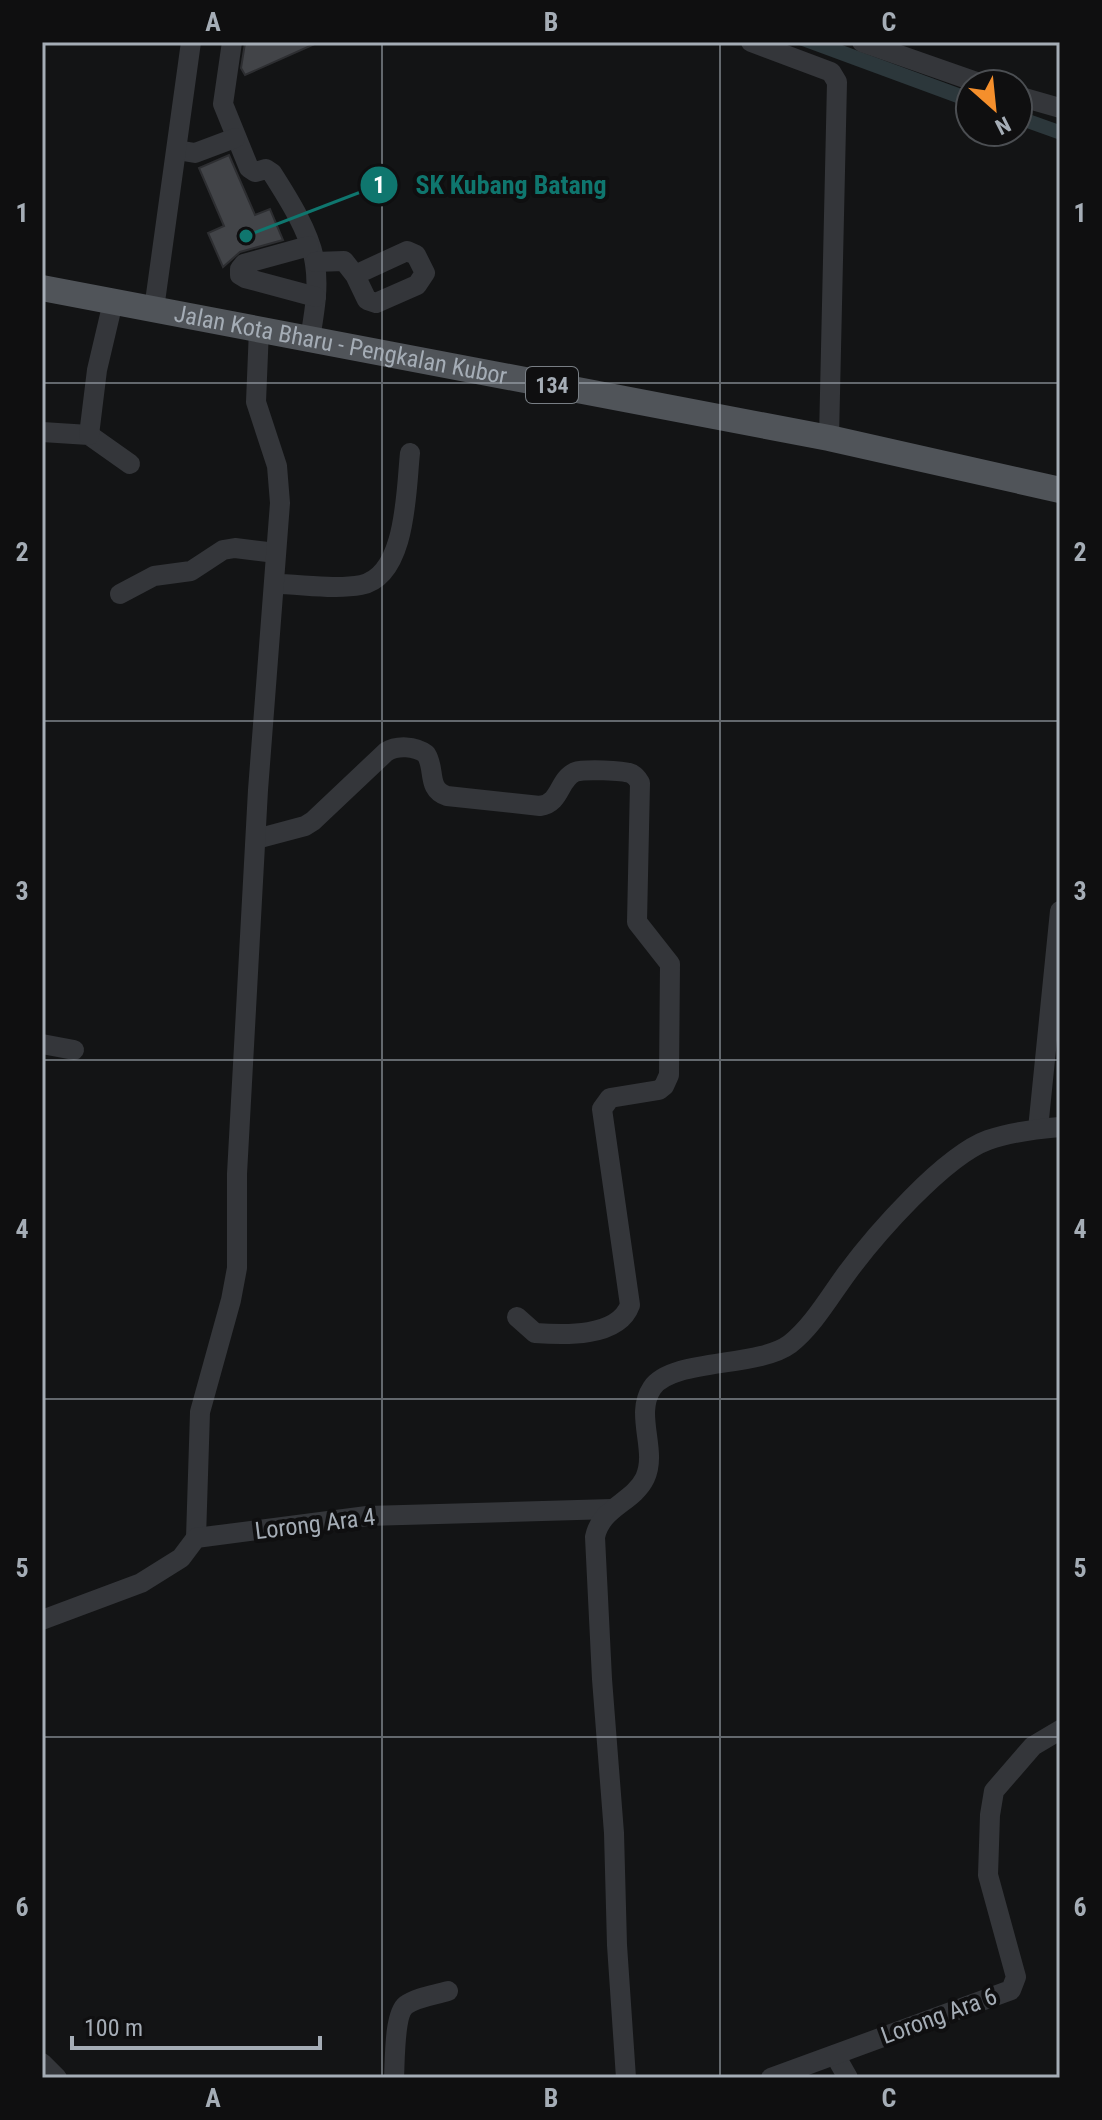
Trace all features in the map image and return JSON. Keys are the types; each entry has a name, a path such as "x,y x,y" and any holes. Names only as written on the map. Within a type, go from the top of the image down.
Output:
{"main road":[{"name":"Jalan Kota Bharu - Pengkalan Kubor","path":"42,288 829,438 1060,490"}],"street":[{"path":"154,309 191,42"},
{"path":"232,42 223,104 251,171 266,169 272,173 294,208 312,254 316,297 310,339"},
{"path":"751,42 831,72 837,82 829,438"},
{"path":"862,42 954,74"},
{"path":"1034,101 1060,108"},
{"path":"177,150 195,153 235,138"},
{"path":"316,297 240,275 240,269 244,264 312,254 344,261 355,275"},
{"path":"89,435 97,370 113,302"},
{"path":"42,1620 141,1583 181,1558 196,1538 200,1412 237,1268 237,1174 256,839 280,503 277,466 256,402 259,329"},
{"path":"42,432 89,435 130,464"},
{"path":"274,584 361,585 380,575 395,556 410,453"},
{"path":"120,594 154,576 191,571 223,550 242,548 276,553"},
{"path":"256,839 309,824 394,748 415,748 426,754 431,765 433,785 447,796 540,806 554,801 567,779 578,771 625,772 637,777 640,783 637,922 670,964 669,1075 659,1090 610,1098 602,1109 630,1305 621,1317 587,1334 535,1333 517,1317"},
{"path":"1038,1129 1060,911"},
{"path":"42,1044 74,1050"},
{"path":"626,2078 595,1537 602,1518 638,1488 645,1478 648,1465 645,1411 652,1388 663,1378 681,1370 729,1363 788,1346 866,1247 951,1161 986,1141 1060,1127"},
{"name":"Lorong Ara 4","path":"196,1538 367,1516 612,1509"},
{"name":"Lorong Ara 6","path":"771,2078 1014,1986 1016,1977 1012,1956 988,1875 994,1791 1033,1746 1060,1730"},
{"path":"394,2078 398,2018 402,2008 448,1991"},
{"path":"835,2055 848,2078"},
{"path":"42,2063 57,2078"}],"shaded area":[{"path":"791,42 834,42 954,86 954,102"},
{"path":"1034,116 1060,125 1060,140 1034,131"}],"building":[{"path":"247,42 319,42 245,75 241,68"},
{"path":"229,155 255,215 270,209 283,240 240,252 223,267 208,233 224,226 199,168"}],"place":[{"name":"SK Kubang Batang","path":"246,236"}]}
